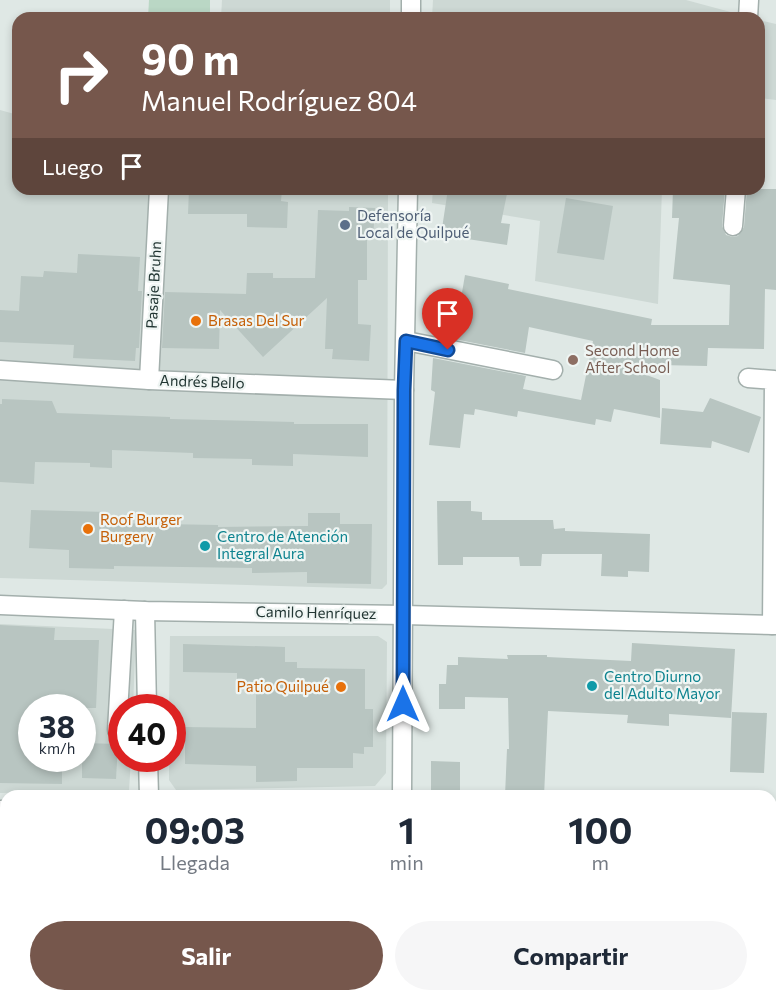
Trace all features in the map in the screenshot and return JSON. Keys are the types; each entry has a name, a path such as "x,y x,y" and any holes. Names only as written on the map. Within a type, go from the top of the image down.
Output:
{"street":[{"name":"Pasaje Bruhn","path":"149,380 159,195"},
{"path":"402,790 404,390 408,195"},
{"path":"733,226 735,195"},
{"path":"406,341 553,370"},
{"name":"Andrés Bello","path":"0,370 149,380 404,390"},
{"path":"748,378 774,380 774,625"},
{"name":"Camilo Henríquez","path":"0,605 145,611 774,625"},
{"path":"119,694 124,610"},
{"path":"145,611 147,694"},
{"path":"148,772 149,790"}],"shaded area":[{"path":"222,0 390,0 390,12 221,12"},
{"path":"433,0 686,0 731,12 432,12"},
{"path":"765,21 776,24 776,100 765,99"},
{"path":"0,110 12,113 12,195 388,195 387,584 382,589 0,578"},
{"path":"433,195 662,195 658,304 535,281 540,221 432,203"},
{"path":"0,624 136,630 134,694 108,694 108,772 130,772 129,790 0,790"},
{"path":"170,636 378,636 387,642 386,773 375,786 176,790 169,780 169,772 186,772 186,694 169,694"}],"green space":[{"path":"149,0 210,0 210,12 148,12"}],"building":[{"path":"765,189 776,189 776,290 765,289 764,349 708,348 707,366 660,365 660,371 633,370 660,380 660,418 614,409 611,422 596,419 595,425 518,411 517,417 475,409 474,415 464,414 460,448 429,445 435,392 431,390 433,358 526,376 523,389 581,400 593,341 529,327 525,353 454,339 465,275 509,284 508,289 652,319 651,325 729,325 730,285 673,279 679,218 672,218 673,195 725,195 722,226 726,235 738,236 744,227 747,195 765,195"},
{"path":"189,195 282,195 281,201 288,202 287,228 247,227 247,214 188,214"},
{"path":"447,195 507,195 501,223 510,224 507,245 441,235"},
{"path":"566,198 613,206 604,260 557,253"},
{"path":"349,207 375,208 373,239 367,239 367,280 358,280 358,324 371,325 369,361 332,359 333,349 325,349 327,298 263,357 220,310 219,349 162,348 165,292 246,294 247,273 273,273 273,278 315,278 318,210 349,211"},
{"path":"78,254 140,257 138,291 142,291 139,348 136,348 135,361 73,358 74,345 0,342 0,310 19,311 21,276 43,277 44,271 77,273"},
{"path":"710,398 761,417 749,453 712,441 711,448 660,444 662,408 703,412"},
{"path":"2,399 52,401 57,413 294,422 294,424 368,424 368,457 293,454 293,466 252,465 252,459 193,458 193,453 112,450 112,468 90,467 90,463 35,462 34,484 0,482 0,404 2,404"},
{"path":"437,501 471,501 471,511 482,512 482,520 553,520 554,529 565,528 565,531 650,534 649,572 628,571 628,577 601,576 602,554 542,554 541,566 520,566 519,557 463,557 463,565 438,565"},
{"path":"31,510 107,512 107,523 218,525 218,527 308,526 308,513 340,513 340,524 372,524 371,584 307,583 307,572 252,573 252,568 114,566 114,569 69,568 69,550 29,548"},
{"path":"0,625 55,628 54,640 99,640 96,708 96,694 18,694 18,772 62,772 62,784 0,783"},
{"path":"632,643 735,649 731,718 669,714 669,726 627,723 628,715 548,711 544,790 505,790 507,749 509,749 508,698 465,697 465,709 439,709 439,684 446,684 447,665 458,665 458,657 508,659 507,655 547,655 547,657 631,661"},
{"path":"183,644 285,647 285,662 297,662 297,668 365,669 365,709 373,709 373,747 364,747 364,754 353,753 353,768 297,768 297,781 256,782 256,766 186,764 186,727 256,728 256,686 237,686 237,673 183,672"},
{"path":"732,712 767,713 764,773 730,772"},
{"path":"96,743 108,744 108,772 116,772 116,779 82,778 82,772 96,772"},
{"path":"431,761 460,762 460,790 431,790"}],"place":[{"name":"Defensoría Local de Quilpué","path":"345,225"},
{"name":"Brasas Del Sur","path":"196,321"},
{"name":"Second Home After School","path":"573,360"},
{"name":"Roof Burger Burgery","path":"88,529"},
{"name":"Centro de Atención Integral Aura","path":"205,546"},
{"name":"Centro Diurno del Adulto Mayor","path":"592,686"},
{"name":"Patio Quilpué","path":"341,687"}],"route":[{"path":"403,704 406,341 448,350"}]}
